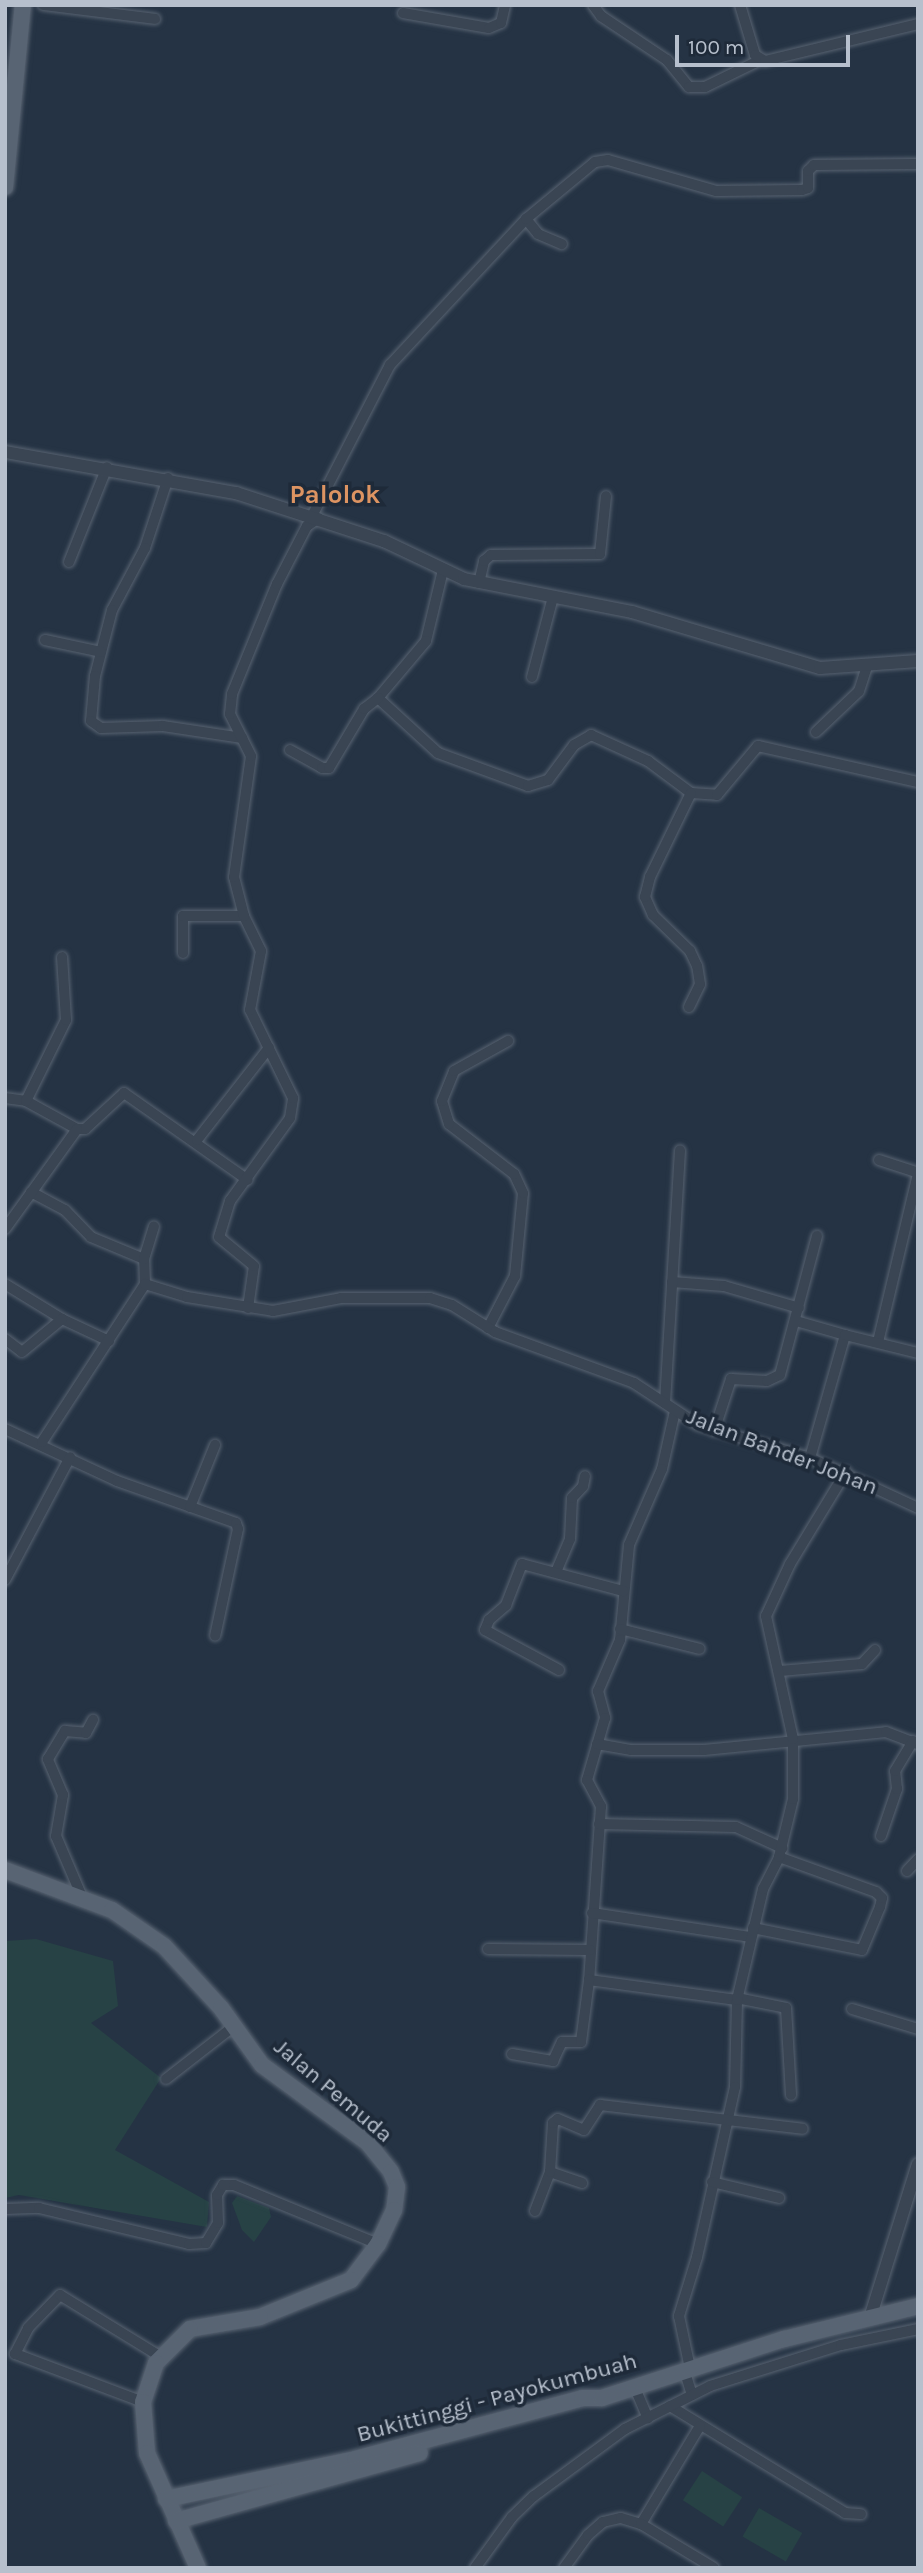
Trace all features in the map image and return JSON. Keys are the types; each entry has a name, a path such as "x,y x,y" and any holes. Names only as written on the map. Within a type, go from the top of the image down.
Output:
{"main road":[{"path":"5,187 23,5"},
{"name":"Jalan Pemuda","path":"5,1870 82,1897 135,1923 164,1946 234,2026 262,2065 367,2142 391,2172 397,2187 394,2210 378,2244 351,2280 260,2317 190,2329 161,2357 143,2402 147,2453 198,2568"},
{"name":"Bukittinggi - Payokumbuah","path":"166,2499 355,2459 582,2398 603,2398 687,2369 918,2306"},
{"path":"176,2521 583,2408 603,2398"}],"street":[{"path":"43,5 155,19"},
{"path":"403,13 489,28 501,23 505,5"},
{"path":"593,5 601,16 667,60 689,87 705,87 760,60 918,24"},
{"path":"740,5 760,60"},
{"path":"248,1308 254,1266 219,1237 230,1201 247,1180 293,1107 290,1091 250,1010 261,951 244,916 234,877 251,756 230,714 232,694 277,584 307,526 316,517 383,374 437,311 526,219 602,160 716,191 802,190 808,184 808,171 814,165 918,164"},
{"path":"526,219 538,234 562,244"},
{"path":"5,452 168,478 316,517 384,541 443,570 479,583 632,612 820,668 918,661"},
{"path":"69,562 107,467"},
{"path":"168,478 145,548 112,610 101,652 94,726 163,726 242,737"},
{"path":"479,583 484,561 491,555 600,554 606,496"},
{"path":"290,750 329,768 364,709 378,698 426,641 443,570"},
{"path":"532,677 553,597"},
{"path":"45,640 101,652"},
{"path":"816,732 859,691 867,664"},
{"path":"378,698 438,753 528,786 548,780 574,744 591,735 648,761 691,793 717,795 758,746 918,782"},
{"path":"689,1007 700,984 698,966 690,951 653,915 645,897 650,877 691,793"},
{"path":"184,953 183,916 244,916"},
{"path":"26,1101 66,1020 62,957"},
{"path":"488,1328 515,1276 523,1193 514,1174 449,1124 442,1101 454,1071 508,1041"},
{"path":"197,1140 269,1048"},
{"path":"5,1229 77,1129 92,1124 124,1093 197,1140 247,1180"},
{"path":"5,1098 26,1101 77,1129"},
{"path":"665,1403 680,1150"},
{"path":"878,1342 916,1173 879,1160"},
{"path":"32,1192 65,1210 91,1237 144,1259"},
{"path":"42,1442 145,1284 144,1259 154,1227"},
{"path":"714,1431 731,1379 767,1381 780,1375 817,1236"},
{"path":"672,1282 724,1286 799,1308"},
{"path":"5,1284 62,1319 109,1341"},
{"name":"Jalan Bahder Johan","path":"145,1284 248,1308 283,1310 341,1298 430,1298 452,1305 488,1328 598,1367 714,1431 810,1458 846,1472 918,1508"},
{"path":"5,1339 22,1352 62,1319"},
{"path":"796,1321 918,1353"},
{"path":"810,1458 845,1335"},
{"path":"512,2054 556,2060 562,2042 581,2042 589,1980 601,1806 587,1780 606,1711 598,1691 620,1640 619,1590 629,1545 662,1469 676,1410"},
{"path":"5,1429 42,1442 117,1480 190,1507 230,1518 238,1529 215,1636"},
{"path":"190,1507 215,1445"},
{"path":"5,1580 70,1457"},
{"path":"692,2395 679,2316 697,2257 736,2079 737,1999 763,1889 781,1853 793,1800 793,1740 780,1671 766,1630 766,1616 790,1564 846,1472"},
{"path":"555,1572 570,1538 572,1498 583,1486 585,1476"},
{"path":"559,1670 485,1630 489,1620 506,1605 522,1564 619,1590"},
{"path":"620,1629 700,1649"},
{"path":"780,1671 862,1664 875,1650"},
{"path":"82,1897 56,1836 62,1795 48,1759 65,1731 86,1732 93,1720"},
{"path":"597,1744 667,1751 886,1732 915,1743 895,1771 897,1789 881,1836"},
{"path":"593,1913 752,1932 862,1950 879,1910 880,1895 781,1853 736,1827 599,1824"},
{"path":"908,1871 918,1859"},
{"path":"488,1949 590,1950"},
{"path":"589,1980 786,2008 791,2095"},
{"path":"852,2009 918,2029"},
{"path":"166,2079 234,2026"},
{"path":"535,2211 550,2172 553,2123 558,2119 584,2130 597,2106 803,2129"},
{"path":"870,2318 918,2164"},
{"path":"550,2172 582,2183"},
{"path":"712,2182 779,2199"},
{"path":"5,2209 39,2208 189,2244 206,2243 218,2223 217,2195 223,2185 234,2185 378,2244"},
{"path":"143,2402 15,2354 28,2328 60,2295 161,2357"},
{"path":"475,2568 512,2517 534,2496 592,2450 648,2417 692,2395 761,2368 918,2329"},
{"path":"635,2388 648,2417"},
{"path":"670,2406 845,2513 861,2514"},
{"path":"642,2524 700,2426"},
{"path":"564,2568 603,2522 621,2518 642,2524 715,2568"}],"green space":[{"path":"36,1939 113,1961 118,2006 91,2023 161,2078 115,2150 209,2202 207,2227 19,2195 5,2198 5,1941"},
{"path":"237,2196 269,2208 271,2217 254,2242 242,2230 232,2203"},
{"path":"702,2471 742,2497 723,2526 683,2500"},
{"path":"759,2508 802,2533 786,2562 742,2537"}],"district":[{"name":"Palolok","path":"335,495"}]}
